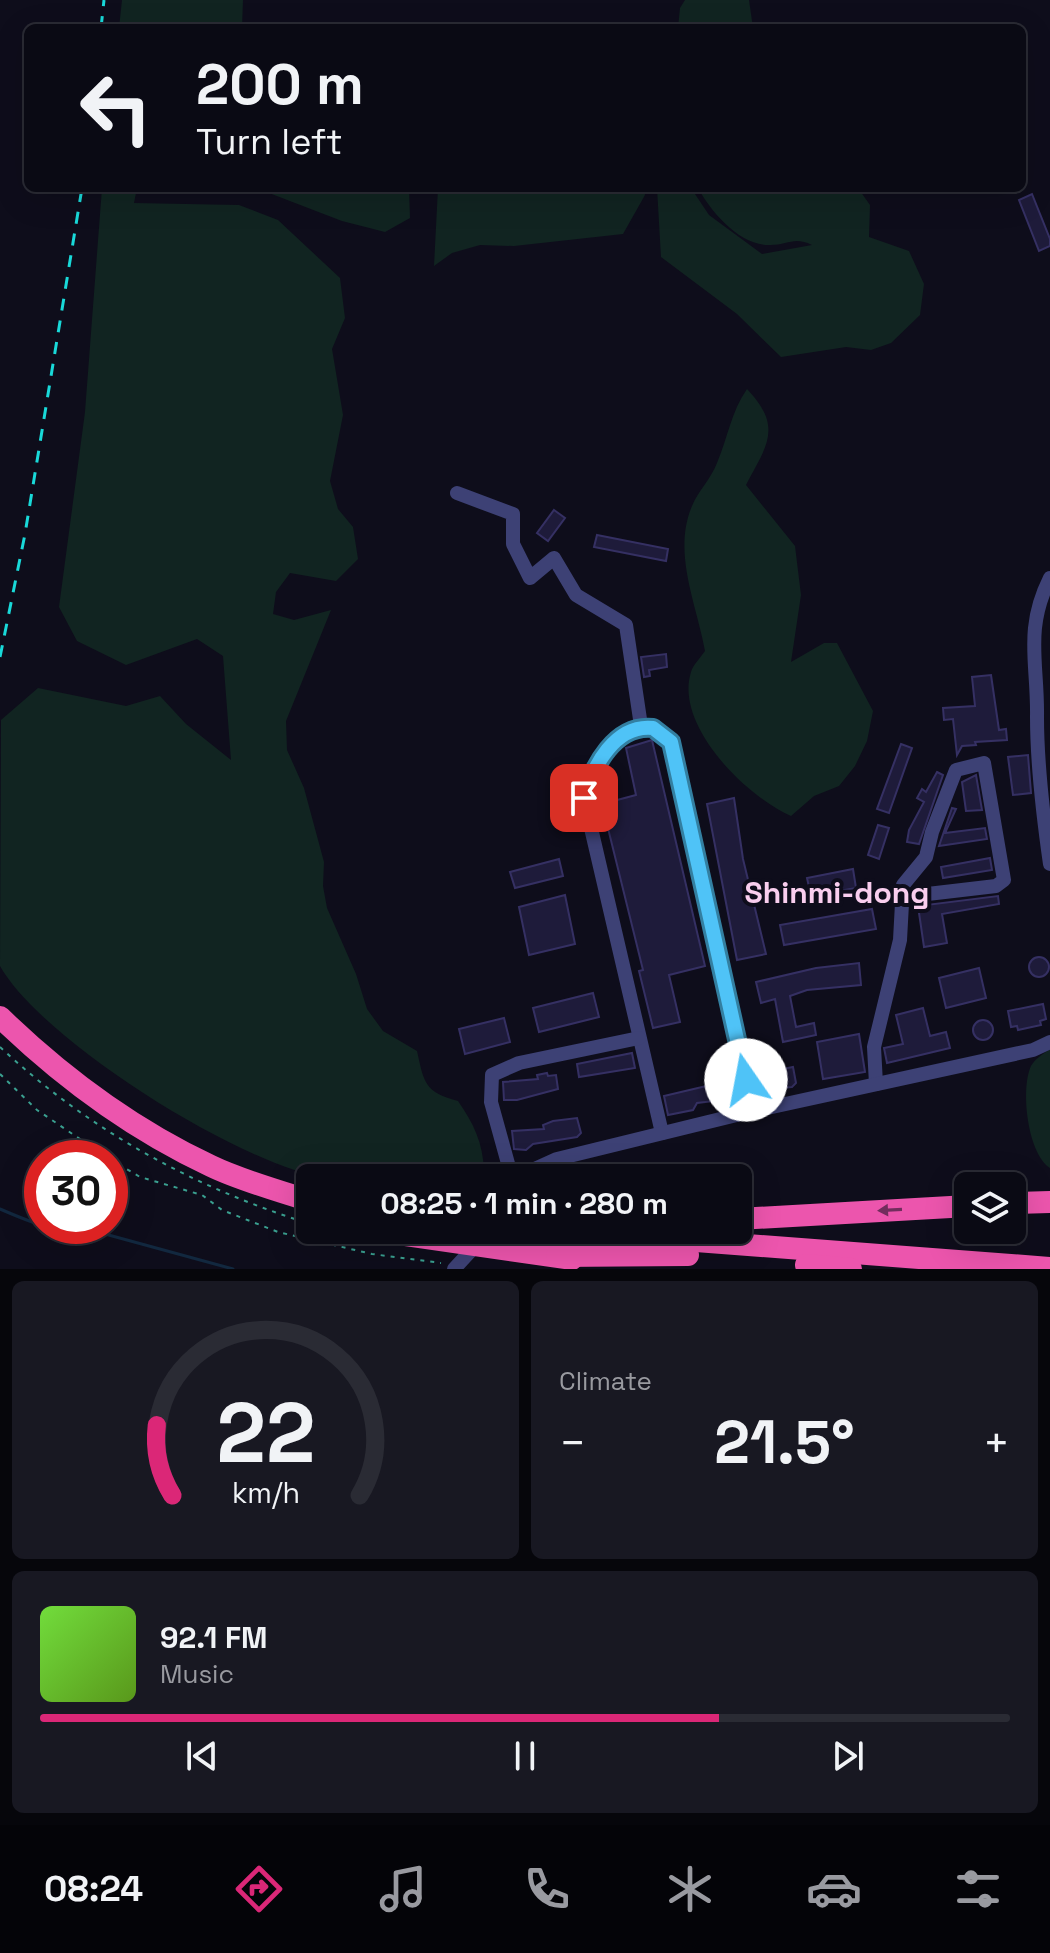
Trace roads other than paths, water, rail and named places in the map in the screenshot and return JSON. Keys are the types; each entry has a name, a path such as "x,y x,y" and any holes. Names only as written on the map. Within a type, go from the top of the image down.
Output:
{"highway":[{"path":"0,1017 79,1088 145,1128 211,1166 296,1196"},
{"path":"0,1034 78,1104 137,1140 220,1185 296,1209"},
{"path":"1026,1203 1050,1202"},
{"path":"752,1218 954,1207"},
{"path":"510,1244 617,1269"},
{"path":"735,1244 1050,1268"},
{"path":"557,1256 677,1254 851,1269"}],"street":[{"path":"457,493 513,514 513,544 530,578 554,558 576,595 626,625 641,726"},
{"path":"1050,578 1040,598 1032,633 1038,718 1035,741 1050,864"},
{"path":"662,1133 584,798 609,747 641,726 661,732 671,742 753,1111"},
{"path":"876,1084 874,1047 900,940 902,897 906,880 926,857 956,770 984,763 1004,880 996,886 902,897"},
{"path":"510,1164 491,1102 492,1075 519,1063 639,1038"},
{"path":"546,1164 753,1111 1033,1050 1050,1042"},
{"path":"457,1267 477,1244"}],"waterway":[{"path":"0,1209 46,1226 69,1231 94,1231 233,1269"}],"railway":[{"path":"101,24 104,0"},
{"path":"0,657 25,534 81,192"}],"district":[{"name":"Shinmi-dong","path":"837,893"}]}
